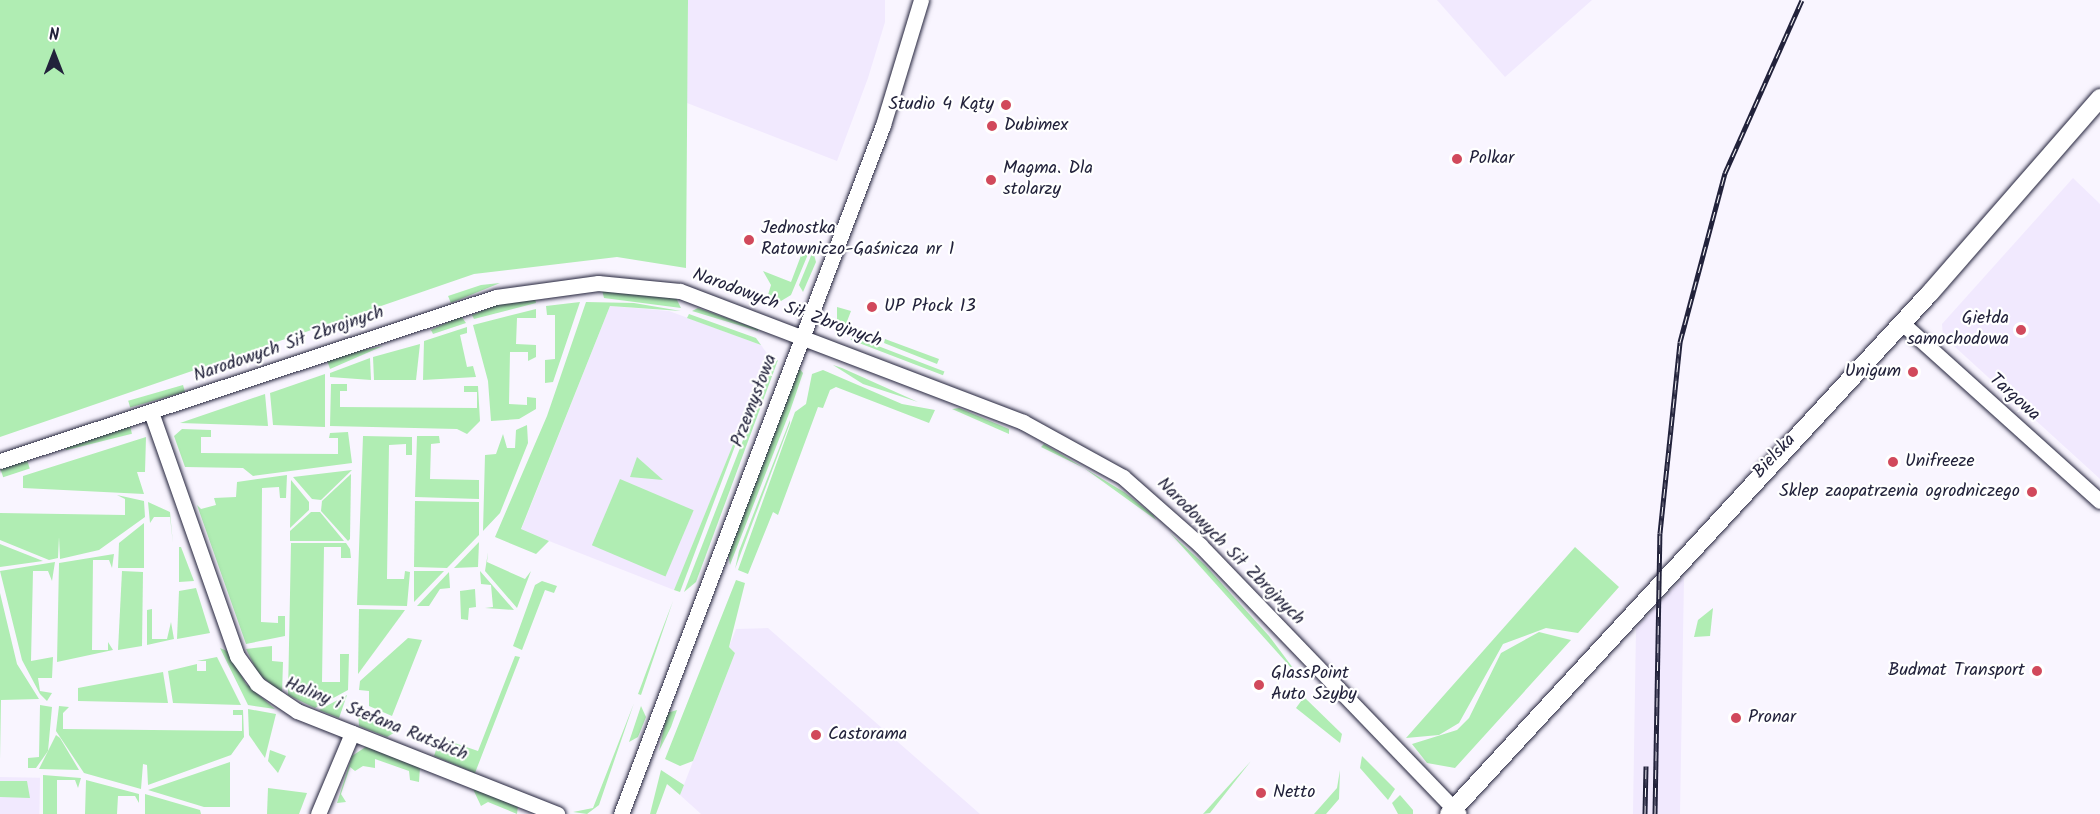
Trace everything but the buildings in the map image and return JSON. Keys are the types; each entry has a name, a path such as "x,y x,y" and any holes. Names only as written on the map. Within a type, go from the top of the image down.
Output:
{"main road":[{"name":"Bielska","path":"1451,813 1902,323 2100,98"}],"street":[{"name":"Przemysłowa","path":"621,814 801,333 908,57 921,0"},
{"name":"Narodowych Sił Zbrojnych","path":"0,461 465,306 556,285 668,288 801,333 1044,431 1130,482 1200,545 1432,790 1451,813"},
{"name":"Targowa","path":"1902,323 2100,501"},
{"name":"Haliny i Stefana Rutskich","path":"151,412 244,669 283,705 557,814"},
{"path":"318,814 352,733"}],"shaded area":[{"path":"688,0 885,0 885,22 868,78 837,161 687,103"},
{"path":"1437,0 1592,0 1505,77"},
{"name":"Giełda samochodowa","path":"2073,178 2100,204 2100,479 1943,336 1942,324"},
{"path":"610,306 669,311 761,345 769,356 674,590 521,530"},
{"path":"1684,577 1680,814 1633,814 1636,628"},
{"name":"Castorama","path":"768,628 980,814 701,814 680,795 735,653 729,647 736,629"},
{"path":"0,777 40,778 39,814 0,814"}],"green space":[{"path":"0,0 688,0 686,268 617,257 474,274 0,437"},
{"path":"805,245 811,247 791,295 781,301 767,298 771,285 763,271 791,282"},
{"path":"813,251 816,262 803,292 799,285"},
{"path":"500,283 451,303 448,296 481,285"},
{"path":"602,290 675,296 681,308 604,298"},
{"path":"535,298 536,303 474,319 472,315 501,303"},
{"path":"580,302 553,382 545,383 545,360 555,359 555,315 547,315 546,306"},
{"path":"586,302 634,303 681,311 610,306 521,529 549,541 536,554 495,537 547,416"},
{"path":"837,307 851,311 846,324 879,336 878,341 837,323"},
{"path":"698,308 758,329 758,331 692,311"},
{"path":"536,309 536,318 517,318 516,344 536,345 536,357 528,361 528,352 510,352 509,404 527,405 527,397 536,398 536,409 519,419 491,421 488,381 473,325"},
{"path":"689,314 756,338 761,345 687,318"},
{"path":"461,316 466,323 433,334 431,330"},
{"path":"467,327 467,333 460,335 467,367 473,366 476,377 423,380 424,341"},
{"path":"852,336 944,371 943,375 851,340"},
{"path":"885,339 939,359 937,364 884,343"},
{"path":"420,344 416,380 374,380 373,357"},
{"path":"383,346 330,369 327,360"},
{"path":"769,356 680,592 674,590"},
{"path":"370,358 371,380 330,377 330,373"},
{"path":"778,360 696,582 684,592 773,363"},
{"path":"833,365 842,368 918,402 863,384"},
{"path":"799,368 803,373 790,411 730,565 728,553"},
{"path":"823,370 902,404 935,410 929,423 836,387 830,390 823,408 818,407 778,515 773,512 748,574 738,570 795,412 806,404 812,374"},
{"path":"325,374 325,427 273,425 270,393"},
{"path":"331,384 347,384 347,391 340,391 340,407 477,408 477,392 464,392 464,386 478,386 480,421 467,434 457,429 330,426"},
{"path":"183,385 185,392 130,407 128,401"},
{"path":"265,394 268,426 180,423"},
{"path":"959,408 1009,429 1009,434 952,409"},
{"path":"790,420 790,423 735,569 739,551"},
{"path":"527,425 528,443 500,513 483,531 485,455 496,454 503,434 507,448 515,448 516,430"},
{"path":"130,426 132,434 66,450 64,442"},
{"path":"182,429 211,430 211,437 201,437 201,453 338,454 338,438 329,438 330,433 348,432 352,463 253,476 243,468 185,467 174,436"},
{"path":"363,436 412,437 412,455 406,455 406,444 389,445 387,579 404,579 405,571 410,572 407,606 357,605"},
{"path":"417,436 439,436 440,443 431,444 430,479 479,480 479,499 415,497"},
{"path":"146,437 145,472 137,472 144,494 23,488 23,476"},
{"path":"1044,444 1084,468 1041,447"},
{"path":"637,457 663,480 630,477"},
{"path":"27,460 30,469 3,477 0,469"},
{"path":"1084,468 1124,492 1156,520"},
{"path":"352,470 321,500 312,499 293,477"},
{"path":"351,474 350,539 348,541 321,511 322,501"},
{"path":"287,475 286,498 280,498 279,487 262,488 261,622 278,623 278,616 285,616 285,636 246,644 197,505 201,509 216,505 214,498 236,497 237,482"},
{"path":"620,479 694,510 666,577 592,545"},
{"path":"291,480 309,502 309,510 290,528"},
{"path":"117,495 144,501 145,517 99,550 60,559 59,537 58,558 49,560 0,540 0,513 125,515 125,499"},
{"path":"415,501 479,502 479,535 447,568 414,567"},
{"path":"148,502 170,512 173,544 170,517 154,517 150,523"},
{"path":"311,512 320,512 344,541 290,541 290,531"},
{"path":"144,523 144,568 118,568 119,543"},
{"path":"1170,533 1205,565 1269,636 1302,680"},
{"path":"479,542 478,567 454,568"},
{"path":"291,543 346,543 350,549 351,558 341,558 341,547 324,547 322,682 340,682 340,654 349,654 348,690 315,708 288,695"},
{"path":"0,544 43,561 0,567"},
{"path":"179,547 181,547 194,581 179,582"},
{"path":"1575,547 1619,587 1578,633 1546,628 1503,644 1459,723 1439,735 1406,738"},
{"path":"488,552 487,562 525,579 531,571 517,608 485,571"},
{"path":"114,554 112,568 109,560 93,560 92,650 108,650 108,642 113,650 57,662 59,563"},
{"path":"55,562 52,581 48,571 33,571 31,661 53,657 52,678 38,678 40,691 52,693 47,701 40,694 22,660 0,571"},
{"path":"122,571 143,572 142,646 118,650"},
{"path":"414,571 444,571 414,602"},
{"path":"480,571 514,610 485,608 493,607 491,585 481,584"},
{"path":"449,572 450,588 440,589 429,606 417,606"},
{"path":"736,580 745,583 729,647 735,653 693,761 680,766 665,759"},
{"path":"542,581 557,586 554,593 545,590 522,650 513,646 535,585"},
{"path":"196,588 210,633 177,639 179,591"},
{"path":"475,589 476,607 469,608 468,620 461,619 460,591"},
{"path":"0,593 17,664 39,699 1,700 0,760"},
{"path":"673,601 641,695 638,694 660,635"},
{"path":"1713,608 1710,636 1694,637 1698,620"},
{"path":"152,609 152,639 167,639 171,622 174,639 147,645 147,610"},
{"path":"359,609 405,610 358,674"},
{"path":"1539,632 1571,640 1455,768 1427,763 1412,744 1457,730 1469,718 1501,653"},
{"path":"408,638 422,640 392,716 369,706 369,691 359,690 360,681"},
{"path":"272,646 272,661 283,662 282,694 258,673 246,649"},
{"path":"220,648 227,651 246,684 275,709 248,705"},
{"path":"515,656 520,657 475,773 434,756 440,738 478,751"},
{"path":"217,657 241,705 173,703 168,671 197,664 197,671 206,671 206,661 197,661"},
{"path":"163,672 168,703 78,701 78,688"},
{"path":"347,695 339,718 319,710"},
{"path":"1304,697 1342,734 1340,743 1296,708"},
{"path":"634,703 599,805 587,814 573,812 593,808"},
{"path":"40,705 52,707 48,751 36,768 28,768 28,758 39,757"},
{"path":"59,706 69,707 63,713 63,729 242,731 242,715 233,715 233,710 243,710 244,737 231,755 148,785 147,765 143,764 141,789 84,773 56,731"},
{"path":"641,706 646,717 638,737 629,742"},
{"path":"248,709 276,714 265,758 249,735"},
{"path":"358,709 399,723 397,731 387,737 359,726"},
{"path":"677,710 671,727 659,751 667,713"},
{"path":"56,735 60,738 79,770 39,769"},
{"path":"367,746 420,767 419,782 410,780 409,771 375,759 375,768 363,766 355,771 350,767 341,794 346,802 337,803 352,756"},
{"path":"270,750 286,756 278,773 268,761"},
{"path":"1362,756 1395,789 1388,800 1360,768"},
{"path":"1251,761 1210,813 1203,814"},
{"path":"230,762 230,807 204,807 148,790"},
{"path":"661,770 684,785 680,795 667,784 656,814 650,814"},
{"path":"1340,770 1339,799 1326,814 1314,814 1337,788"},
{"path":"43,775 81,778 78,788 75,780 57,780 57,814 43,814"},
{"path":"86,780 139,794 139,803 135,796 118,796 117,814 85,814"},
{"path":"0,781 27,781 30,798 0,797"},
{"path":"472,787 518,806 517,814 488,802 481,806"},
{"path":"268,788 307,793 299,814 267,814"},
{"path":"145,794 200,810 201,814 145,814"},
{"path":"1400,795 1413,810 1413,814 1398,814 1392,803"}],"railway":[{"path":"1655,814 1660,533 1680,342 1725,173 1802,0"},
{"path":"1645,814 1646,766"}],"place":[{"name":"Studio 4 Kąty","path":"1006,105"},
{"name":"Dubimex","path":"992,126"},
{"name":"Polkar","path":"1457,159"},
{"name":"Magma. Dla stolarzy","path":"991,180"},
{"name":"Jednostka Ratowniczo-Gaśnicza nr 1","path":"749,240"},
{"name":"UP Płock 13","path":"872,307"},
{"name":"Giełda samochodowa","path":"2021,330"},
{"name":"Unigum","path":"1913,372"},
{"name":"Unifreeze","path":"1893,462"},
{"name":"Sklep zaopatrzenia ogrodniczego","path":"2032,492"},
{"name":"Budmat Transport","path":"2037,671"},
{"name":"GlassPoint Auto Szyby","path":"1259,685"},
{"name":"Pronar","path":"1736,718"},
{"name":"Castorama","path":"816,735"},
{"name":"Netto","path":"1261,793"}]}
